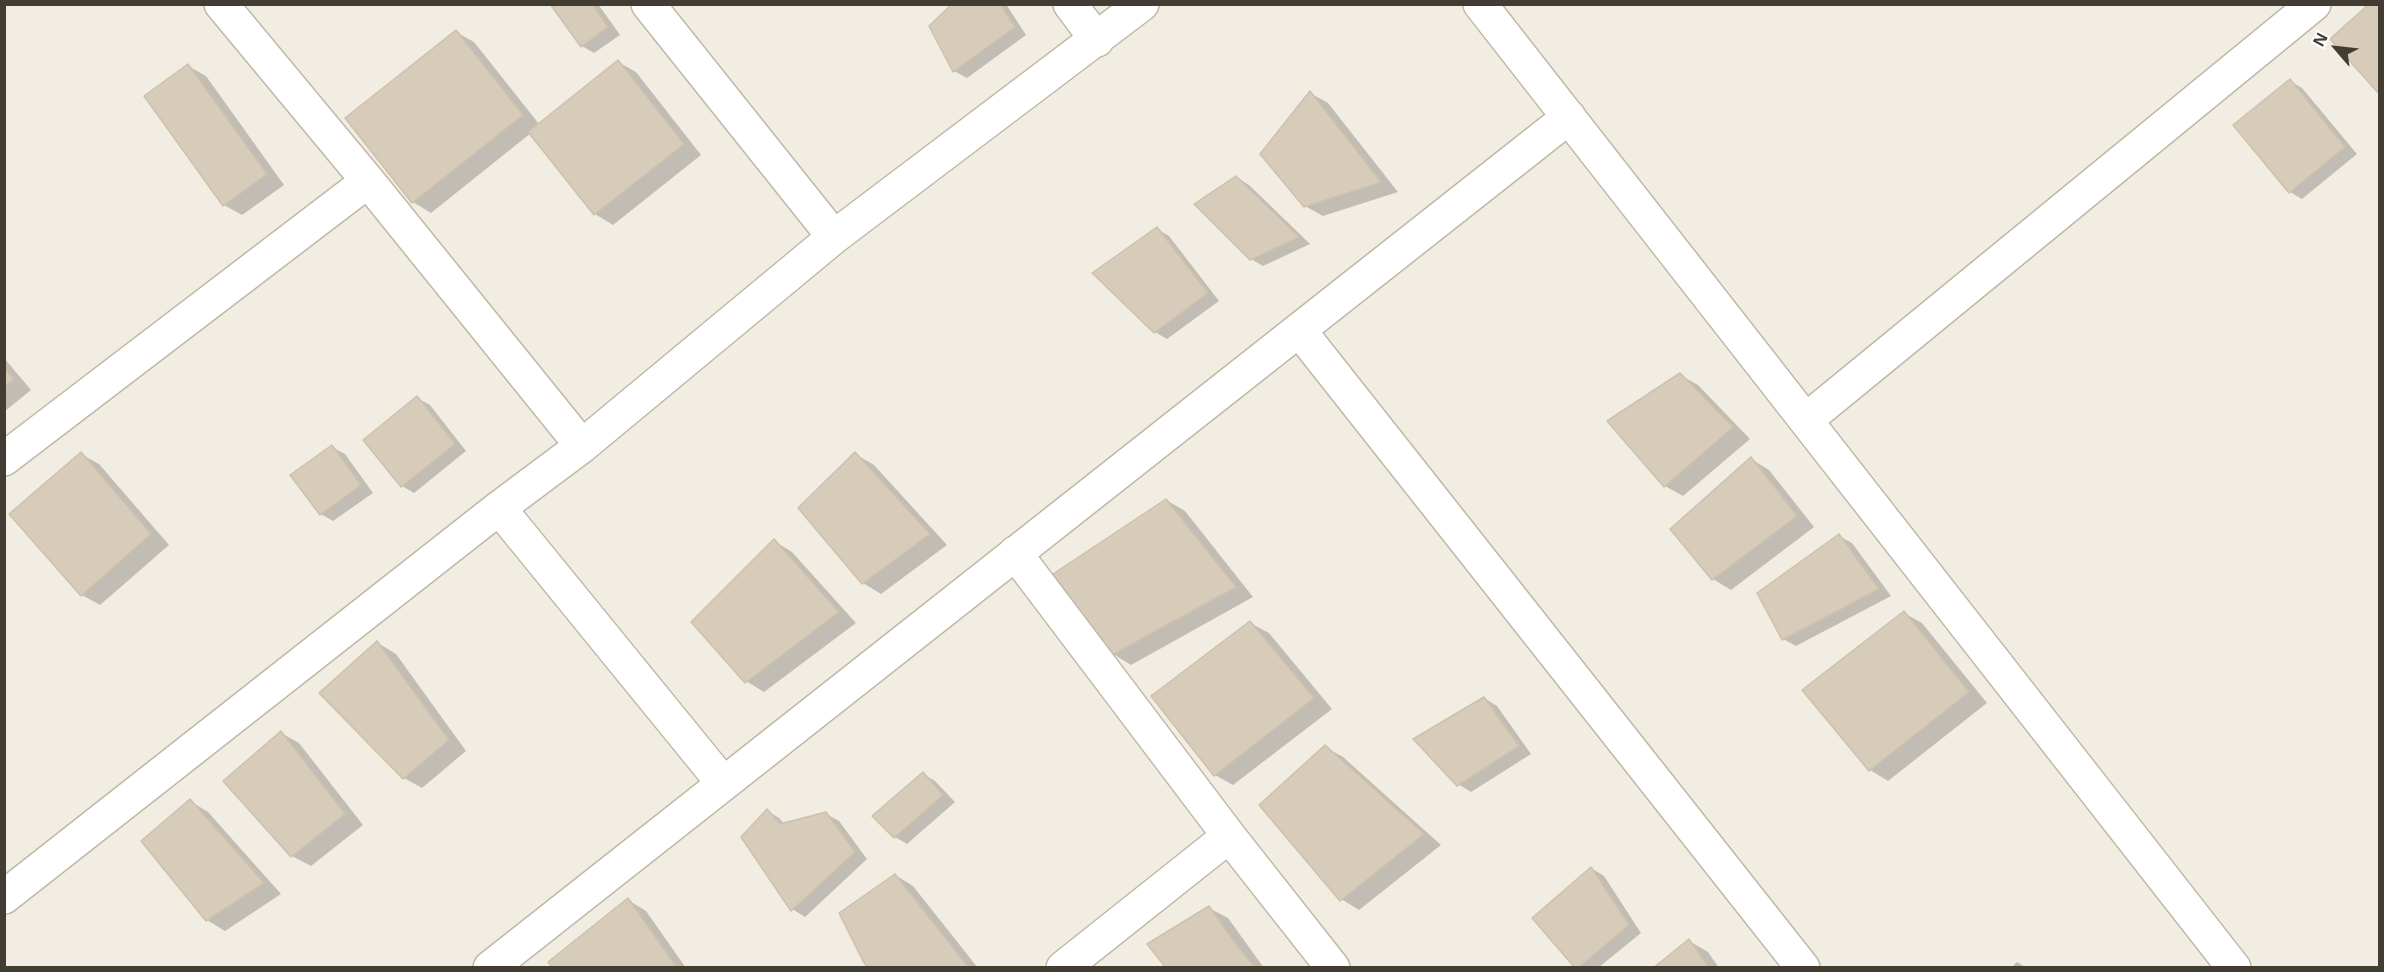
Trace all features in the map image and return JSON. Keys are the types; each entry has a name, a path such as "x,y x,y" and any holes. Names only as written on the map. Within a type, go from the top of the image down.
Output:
{"street":[{"path":"221,4 368,181 582,446"},
{"path":"648,4 834,237"},
{"path":"1070,4 1097,40"},
{"path":"4,897 499,508 582,446 834,237 1143,4"},
{"path":"1480,4 2234,968"},
{"path":"1806,420 2314,4"},
{"path":"504,963 723,783 1569,117"},
{"path":"4,459 368,181"},
{"path":"1299,330 1803,968"},
{"path":"499,508 723,783"},
{"path":"1015,553 1229,836 1333,968"},
{"path":"1063,968 1229,836"}],"building":[{"path":"550,4 592,4 608,27 581,47"},
{"path":"952,4 1000,4 1015,27 953,72 929,26"},
{"path":"2369,4 2380,4 2380,95 2330,39"},
{"path":"456,30 523,115 412,203 345,118"},
{"path":"618,60 684,144 594,215 528,132"},
{"path":"188,64 267,174 223,206 144,96"},
{"path":"2290,79 2345,147 2289,193 2233,125"},
{"path":"1310,91 1381,182 1304,207 1260,154"},
{"path":"1236,176 1299,237 1250,260 1194,204"},
{"path":"1157,227 1208,293 1154,333 1092,273"},
{"path":"4,368 14,379 4,387"},
{"path":"1680,373 1733,427 1664,487 1607,421"},
{"path":"417,396 455,444 401,487 363,440"},
{"path":"332,445 361,485 320,515 290,475"},
{"path":"81,452 151,534 81,596 9,514"},
{"path":"855,452 930,534 862,584 798,508"},
{"path":"1751,457 1797,516 1712,580 1670,529"},
{"path":"1166,499 1236,587 1112,655 1050,576"},
{"path":"1839,534 1879,589 1782,640 1757,593"},
{"path":"774,539 839,612 745,683 691,622"},
{"path":"1904,611 1969,692 1869,771 1802,690"},
{"path":"1250,621 1314,698 1214,776 1151,696"},
{"path":"377,641 449,740 403,779 319,693"},
{"path":"1484,697 1519,746 1457,786 1413,739"},
{"path":"281,731 345,814 291,857 223,781"},
{"path":"1325,745 1424,834 1340,901 1259,805"},
{"path":"923,772 943,795 894,838 872,816"},
{"path":"190,799 264,883 206,921 141,841"},
{"path":"767,809 780,824 826,812 855,852 791,911 741,837"},
{"path":"1591,867 1629,925 1578,968 1575,968 1532,918"},
{"path":"895,874 969,968 868,968 839,913"},
{"path":"628,898 677,968 553,968 548,962"},
{"path":"1209,906 1255,968 1166,968 1147,944"},
{"path":"1689,939 1709,968 1653,968"}]}
